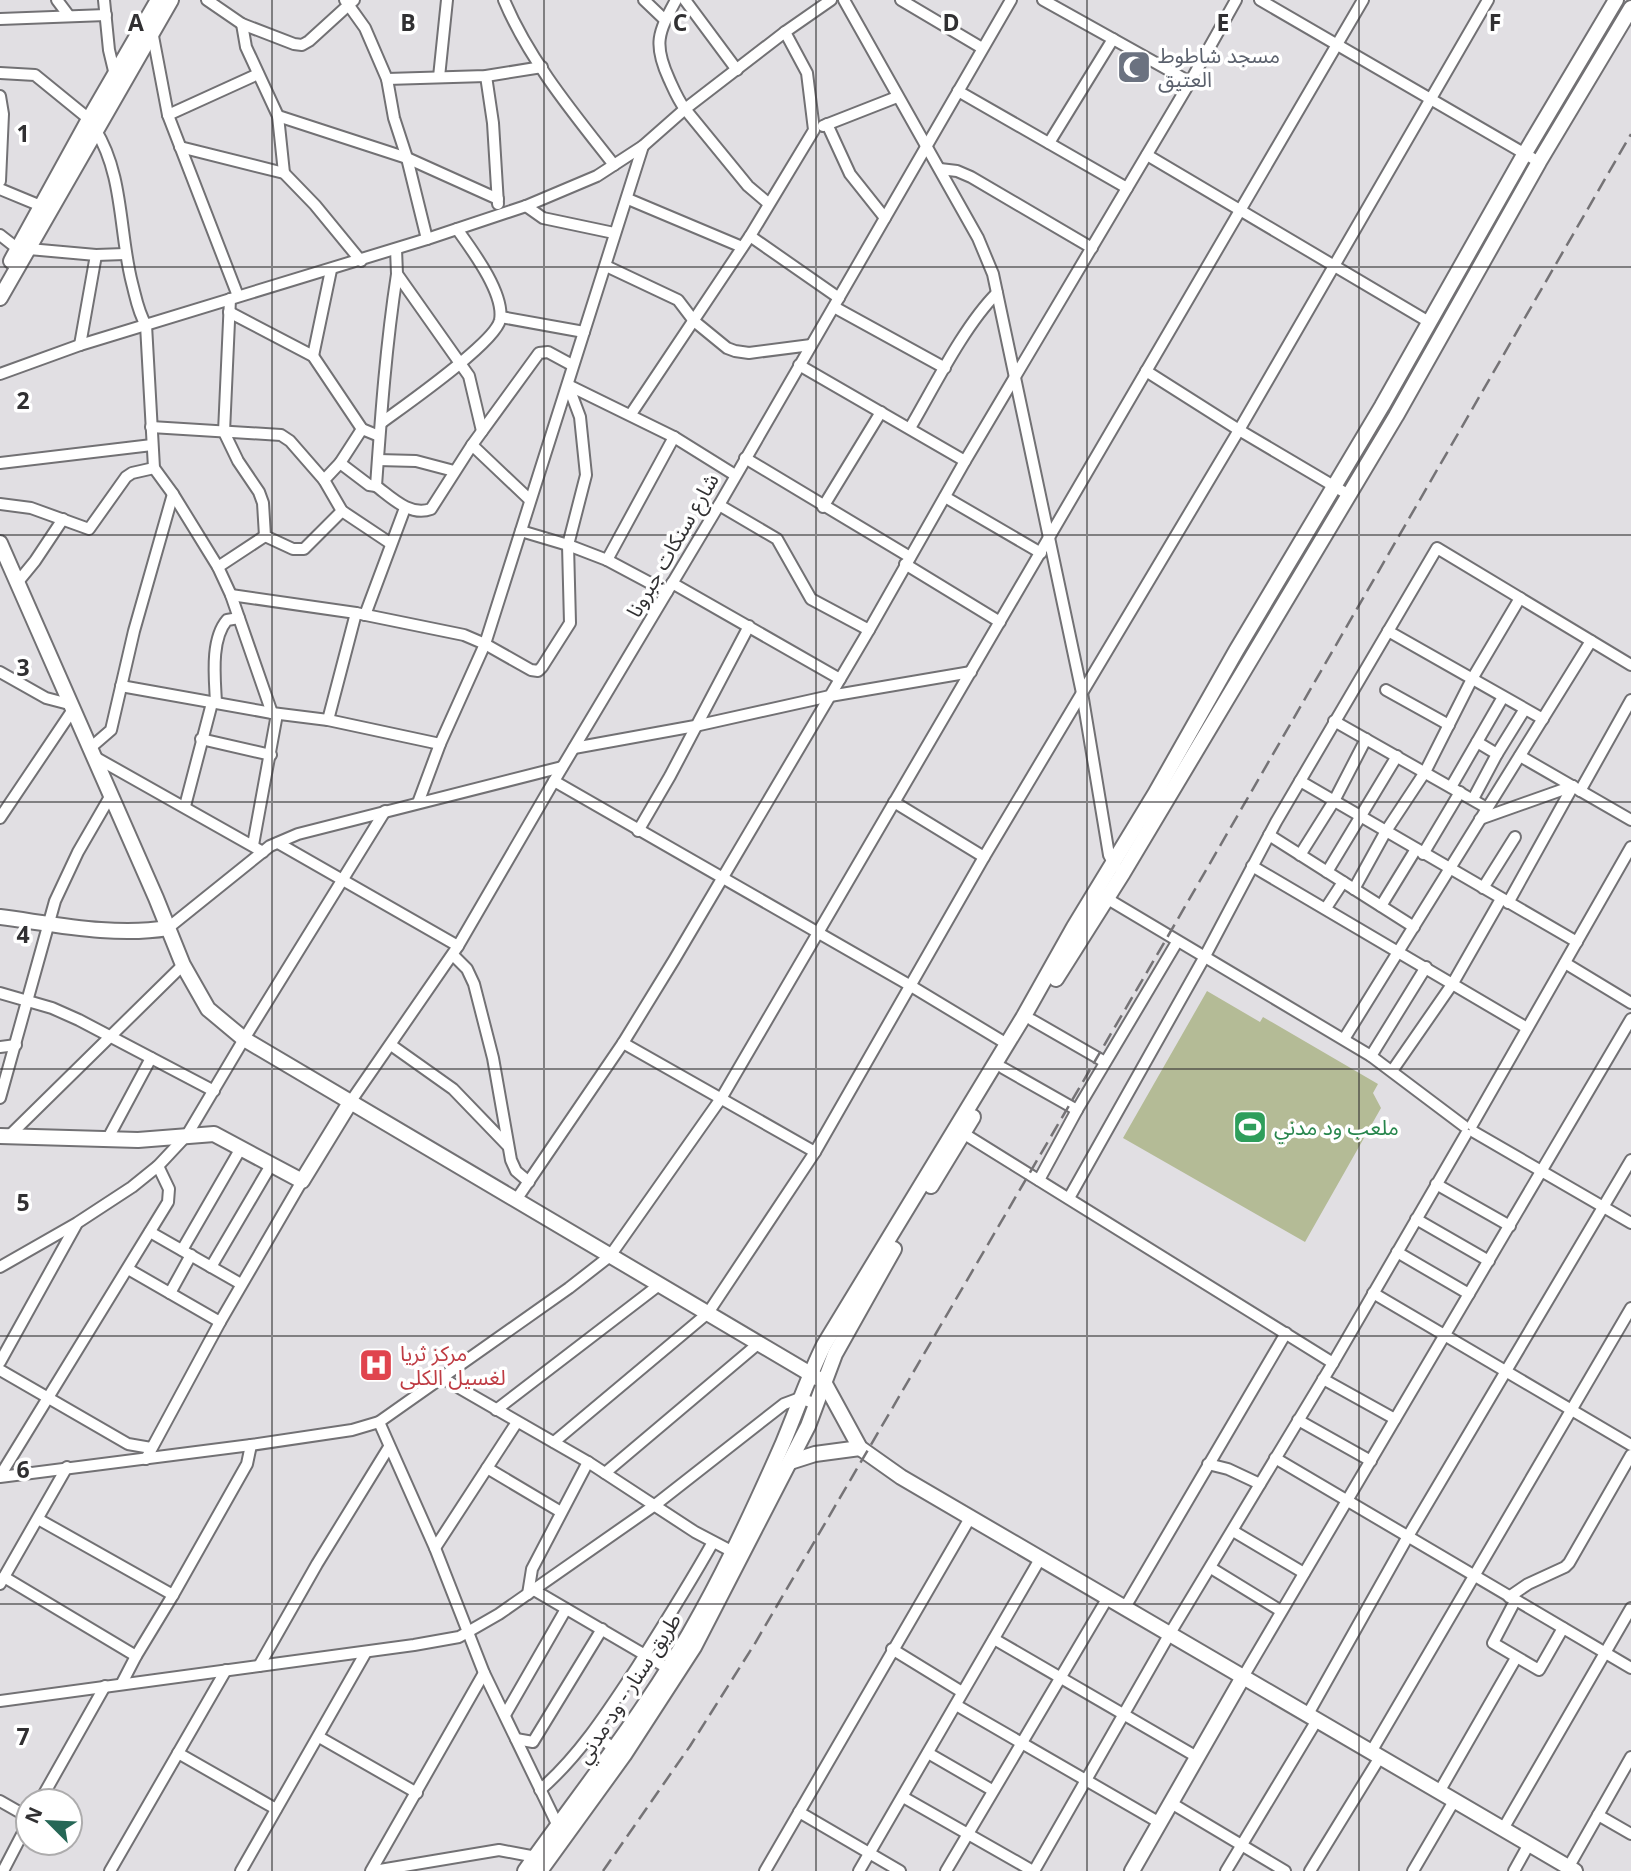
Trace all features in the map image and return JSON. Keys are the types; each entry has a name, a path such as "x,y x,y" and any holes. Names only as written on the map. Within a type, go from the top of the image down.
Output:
{"main road":[{"path":"0,280 23,249 158,0"},
{"path":"0,298 41,206 170,0"},
{"path":"1118,869 1236,651 1335,487 1525,153 1616,0"},
{"path":"754,1519 790,1462 835,1354 1007,1044 1349,495 1539,162 1631,8"},
{"path":"0,543 183,965 208,1009 244,1039 824,1382 860,1448 901,1477 1571,1869"},
{"path":"754,1519 810,1373 824,1345 959,1131 1003,1068 1101,895"},
{"path":"0,916 48,923 152,931 169,928"},
{"path":"5,1136 107,1140 214,1134 302,1181 351,1101"},
{"path":"790,1462 815,1454 860,1448"},
{"name":"طريق سنار - ود مدني","path":"538,1864 558,1826 669,1670 733,1552 754,1519"},
{"name":"طريق سنار - ود مدني","path":"526,1871 538,1864 624,1755 678,1674 711,1617 754,1519"},
{"path":"1132,1871 1243,1677"}],"street":[{"path":"57,0 69,16"},
{"path":"104,0 108,50 115,75"},
{"path":"207,0 242,24 302,45 349,2 365,28 387,79 394,118 427,239"},
{"path":"439,77 447,0"},
{"path":"503,0 512,21 542,68 614,165"},
{"path":"644,0 665,20"},
{"path":"676,0 665,20 659,45 660,60 685,109 752,190 768,203"},
{"path":"685,0 737,70"},
{"path":"0,374 80,345 361,261 526,206 597,176 643,146 685,109 831,0"},
{"path":"844,0 978,238 993,274 1083,693 1109,855 1118,869"},
{"path":"901,0 982,48"},
{"name":"شارع سنكات جبرونا","path":"351,1101 455,951 719,505 1011,0"},
{"path":"1044,0 1190,82"},
{"path":"516,1199 623,1043 869,630 965,461 1016,379 1236,0"},
{"path":"1260,0 1539,162"},
{"path":"0,1476 251,1445 352,1430 379,1422 569,1289 610,1255 722,1097 1363,0"},
{"path":"554,1442 708,1313 815,1152 984,857 1238,430 1488,0"},
{"path":"0,19 106,15"},
{"path":"242,24 246,47 278,116 285,173"},
{"path":"152,31 168,115 234,297 229,312 224,432 238,461 259,492 263,503 265,536"},
{"path":"785,32 807,73 814,130"},
{"path":"1049,143 1113,39"},
{"path":"387,79 486,76 542,68"},
{"path":"0,73 35,75 92,124 109,156 118,194 125,254 139,314 146,325 154,468 219,567 275,713 258,848"},
{"path":"168,115 258,74"},
{"path":"486,76 493,123 499,214"},
{"path":"958,91 1126,188"},
{"path":"0,96 3,114 0,181"},
{"path":"631,414 750,236 814,130 897,97"},
{"path":"278,116 407,158 498,200"},
{"path":"827,124 850,174 885,218"},
{"path":"418,803 440,744 485,644 643,146"},
{"path":"180,147 285,173 361,261"},
{"path":"1147,155 1429,322"},
{"path":"940,169 957,171 971,177 1092,248"},
{"path":"0,189 41,206"},
{"path":"628,199 742,247"},
{"path":"526,206 543,218 614,233"},
{"path":"381,423 492,334 501,317 488,274 457,229"},
{"path":"0,235 23,249 96,255 125,254"},
{"path":"750,236 837,302 945,368"},
{"path":"376,486 381,392 397,274 396,249"},
{"path":"80,345 96,255"},
{"path":"606,266 668,293 678,300 694,321 727,348 749,353 811,345"},
{"path":"313,356 331,270"},
{"path":"397,274 469,376 482,431"},
{"path":"910,428 945,368 987,303 997,293"},
{"path":"229,312 313,356 362,429 379,436"},
{"path":"501,317 584,332"},
{"path":"340,463 405,508 423,512 430,509 472,445 539,353 548,352 572,365"},
{"path":"799,365 965,461"},
{"path":"1146,372 1349,495"},
{"path":"568,385 631,414 735,475"},
{"path":"231,596 361,614 464,635 531,670 538,671 570,623 568,545 586,475 580,418 568,385"},
{"path":"823,507 881,412"},
{"path":"151,427 281,435 304,455 324,480 342,512 390,543"},
{"path":"324,480 340,463 362,429"},
{"path":"607,560 674,438"},
{"path":"0,463 152,444"},
{"path":"472,445 530,500"},
{"path":"745,458 1000,622"},
{"path":"378,460 416,461 454,471"},
{"path":"0,504 31,508 89,529 125,477 154,468"},
{"path":"173,495 134,631 111,730 91,752 258,848"},
{"path":"945,498 1041,553"},
{"path":"719,505 777,539 811,598 869,630"},
{"path":"328,720 361,614 405,508"},
{"path":"265,536 293,549 304,549 342,512"},
{"path":"17,583 63,519"},
{"path":"521,531 568,545 670,587 749,626 840,679"},
{"path":"219,567 265,536"},
{"path":"1069,1198 1205,958 1269,835 1437,548 1631,665"},
{"path":"1354,889 1386,831 1425,772 1472,679 1520,598"},
{"path":"185,806 201,739 214,703 214,666 222,628 227,620 239,618"},
{"path":"638,831 749,626"},
{"path":"1388,631 1543,719"},
{"path":"1344,1039 1591,641"},
{"path":"0,672 46,698 71,707 0,818"},
{"path":"574,748 695,726 830,696 971,672"},
{"path":"121,686 328,720 440,744"},
{"path":"1386,690 1449,725"},
{"path":"1381,906 1420,851 1503,697"},
{"path":"1392,1071 1453,984 1631,700"},
{"path":"1473,799 1522,712"},
{"path":"1334,722 1487,808"},
{"path":"201,739 271,755"},
{"path":"1300,855 1334,801 1366,740"},
{"path":"1477,742 1497,754"},
{"path":"1327,872 1397,756"},
{"path":"1520,756 1631,820"},
{"path":"169,928 258,848 298,834 562,767"},
{"path":"554,781 1007,1044"},
{"path":"1300,781 1577,942"},
{"path":"1480,819 1577,789"},
{"path":"0,1098 55,901 78,852 111,795"},
{"path":"894,802 984,857"},
{"path":"0,1268 132,1187 158,1166 187,1135 385,811"},
{"path":"1269,835 1414,927"},
{"path":"1483,888 1515,837"},
{"path":"278,843 455,951 474,984 493,1058 513,1166 528,1182"},
{"path":"903,1797 1033,1871 1169,1635 1333,1363 1631,847"},
{"path":"1252,866 1527,1028"},
{"path":"1326,908 1343,882"},
{"path":"1101,895 1344,1039 1469,1129 1631,1223"},
{"path":"1039,1180 1077,1110 1177,942"},
{"path":"1565,963 1631,1003"},
{"path":"5,1136 183,965"},
{"path":"1371,1056 1426,967"},
{"path":"0,993 52,1008 110,1035 214,1091"},
{"path":"1243,1677 1631,1019"},
{"path":"1032,1020 1105,1062"},
{"path":"623,1043 815,1152"},
{"path":"0,1047 16,1045"},
{"path":"391,1045 453,1089 507,1145"},
{"path":"107,1140 151,1058"},
{"path":"1003,1068 1077,1110"},
{"path":"959,1131 1333,1363"},
{"path":"170,1293 186,1252 241,1148"},
{"path":"1226,1871 1407,1538 1631,1160"},
{"path":"211,1267 271,1165"},
{"path":"0,1476 128,1269 170,1195 158,1166"},
{"path":"146,1459 241,1284 302,1181"},
{"path":"1436,1184 1510,1226"},
{"path":"1416,1219 1489,1261"},
{"path":"0,1362 77,1223"},
{"path":"150,1232 241,1284"},
{"path":"1397,1252 1469,1294"},
{"path":"128,1269 220,1322"},
{"path":"496,1410 659,1285"},
{"path":"1373,1293 1631,1445"},
{"path":"1310,1871 1475,1577 1631,1308"},
{"path":"1124,1609 1286,1333"},
{"path":"605,1473 759,1343"},
{"path":"0,1370 128,1444 151,1448"},
{"path":"442,1378 588,1462 733,1552"},
{"path":"1323,1379 1395,1419"},
{"path":"0,1701 459,1637 531,1592 655,1505 784,1404 800,1398 816,1404"},
{"path":"1298,1420 1371,1461"},
{"path":"379,1422 435,1548 484,1672 558,1826"},
{"path":"435,1548 517,1422"},
{"path":"122,1684 247,1464 251,1445"},
{"path":"259,1666 317,1564 389,1447"},
{"path":"1563,1629 1539,1670 1493,1643 1512,1599 1528,1584 1569,1563 1631,1455"},
{"path":"1275,1458 1631,1668"},
{"path":"531,1592 532,1569 588,1462"},
{"path":"1208,1464 1228,1469 1261,1484"},
{"path":"67,1467 2,1581 136,1656"},
{"path":"487,1468 561,1512"},
{"path":"765,1871 970,1518"},
{"path":"38,1519 173,1595"},
{"path":"1233,1531 1304,1573"},
{"path":"540,1790 576,1755 593,1732 679,1602 713,1542"},
{"path":"859,1871 1040,1559"},
{"path":"1210,1568 1282,1611"},
{"path":"531,1592 602,1629 669,1670"},
{"path":"946,1871 1107,1599"},
{"path":"1503,1829 1631,1608"},
{"path":"505,1715 566,1609"},
{"path":"516,1739 534,1742 602,1629"},
{"path":"994,1639 1197,1757"},
{"path":"892,1649 962,1692"},
{"path":"241,1871 366,1652"},
{"path":"1439,1792 1516,1658"},
{"path":"110,1871 226,1670"},
{"path":"372,1871 484,1672"},
{"path":"48,1787 105,1686"},
{"path":"956,1704 1160,1823"},
{"path":"593,1732 615,1749"},
{"path":"318,1737 417,1793"},
{"path":"178,1753 276,1809"},
{"path":"928,1753 992,1790"},
{"path":"1571,1869 1631,1758"},
{"path":"1413,1871 1454,1801"},
{"path":"1171,1803 1284,1871"},
{"path":"799,1812 900,1871"},
{"path":"1598,1815 1631,1834"},
{"path":"1514,1871 1529,1844"},
{"path":"2,1871 14,1849"},
{"path":"372,1871 499,1850 538,1864"}],"green space":[{"name":"ملعب ود مدني","path":"1207,991 1260,1022 1263,1017 1378,1084 1373,1093 1381,1108 1305,1242 1123,1138"}],"railway":[{"path":"603,1871 690,1746 754,1645 1168,936 1631,134"}],"place":[{"name":"مسجد شاطوط العتيق","path":"1134,67"},
{"name":"ملعب ود مدني","path":"1250,1127"},
{"name":"مركز ثريا لغسيل الكلى","path":"376,1365"}]}
